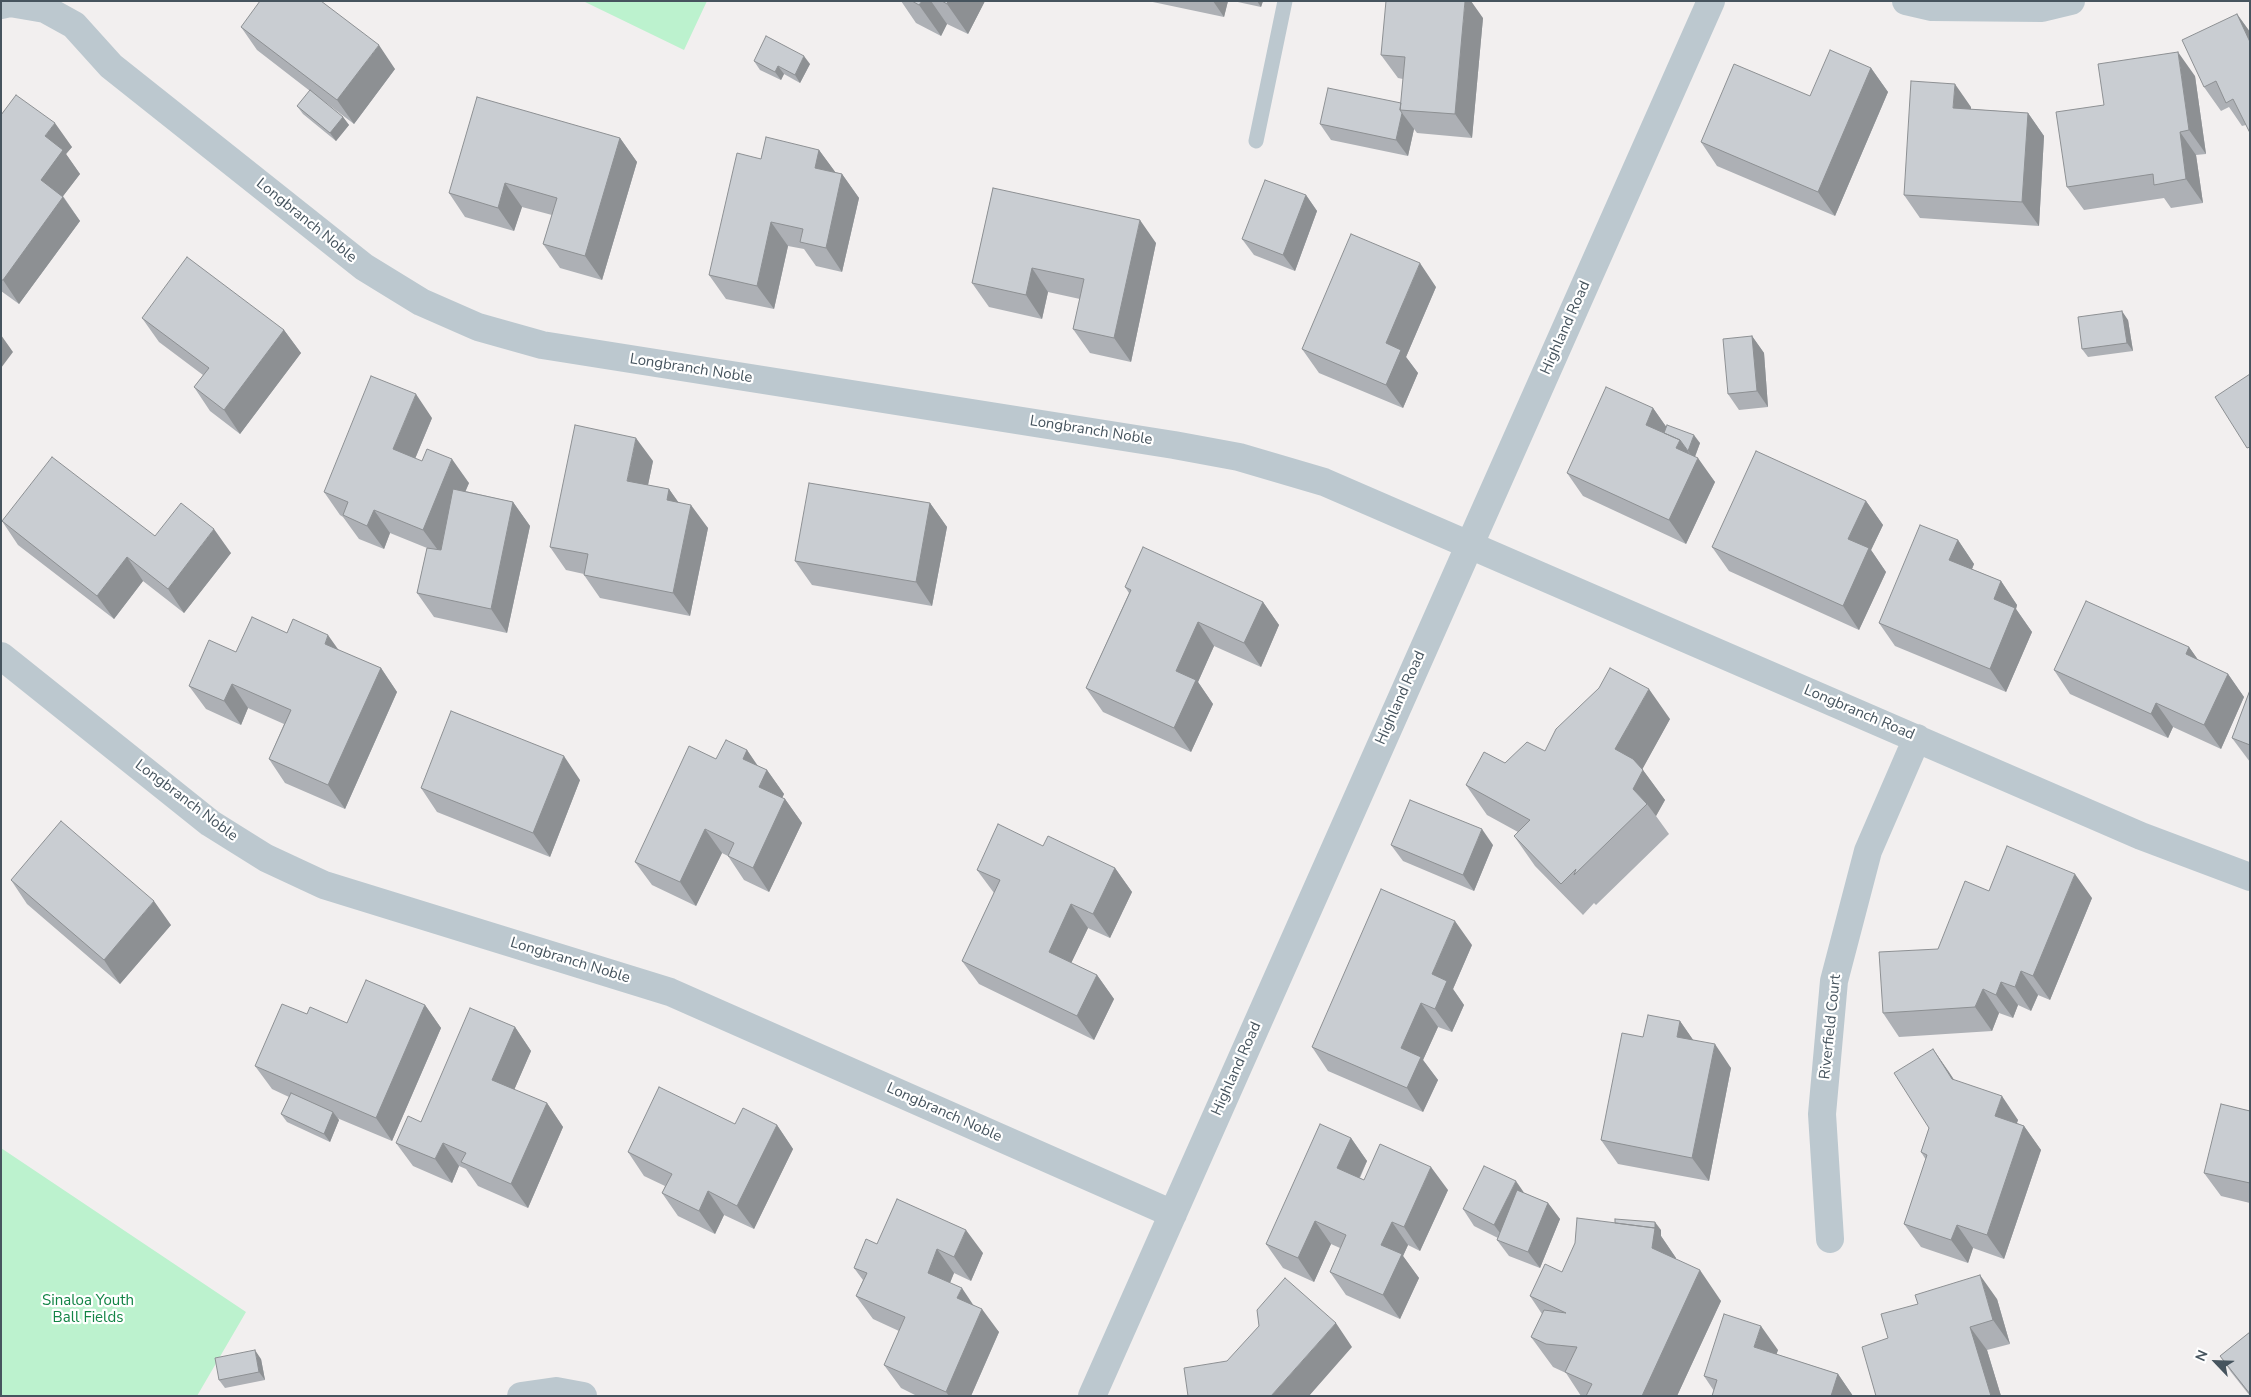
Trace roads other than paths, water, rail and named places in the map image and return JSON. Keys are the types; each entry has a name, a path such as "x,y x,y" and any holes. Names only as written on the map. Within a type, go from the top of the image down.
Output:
{"street":[{"name":"Highland Road","path":"1092,1396 1711,1"},
{"path":"1906,1 1932,7 2042,8 2071,1"},
{"name":"Longbranch Noble","path":"1,5 10,4 45,9 74,25 111,66 364,267 421,302 478,327 542,346 1174,444 1239,458 1324,482 1470,544"},
{"name":"Longbranch Road","path":"1470,544 2141,836 2250,877"},
{"name":"Longbranch Noble","path":"1,656 210,823 266,858 324,885 670,992 1173,1214"},
{"name":"Riverfield Court","path":"1830,1239 1822,1114 1834,981 1868,851 1917,738"},
{"path":"521,1396 556,1391 583,1396"}],"lane":[{"path":"1256,141 1285,1"}],"park label":[{"name":"Sinaloa Youth Ball Fields","path":"88,1310"}]}
